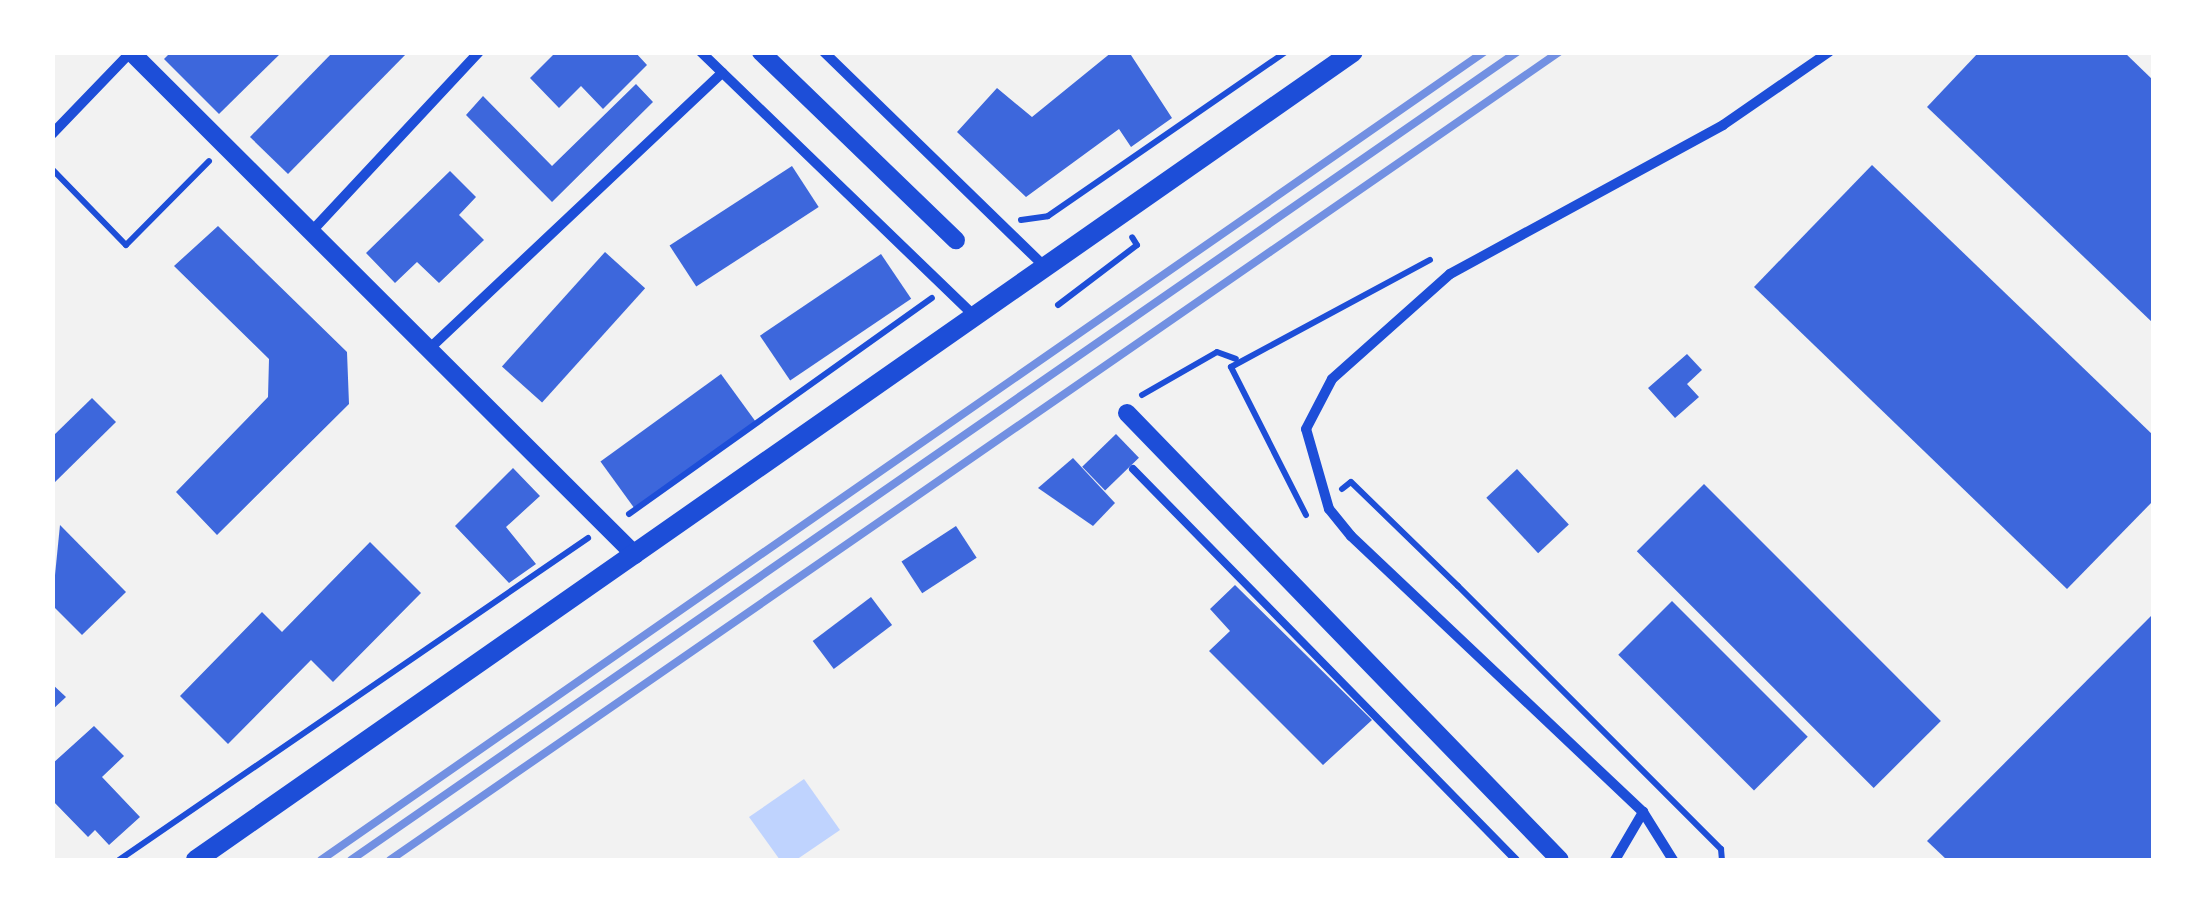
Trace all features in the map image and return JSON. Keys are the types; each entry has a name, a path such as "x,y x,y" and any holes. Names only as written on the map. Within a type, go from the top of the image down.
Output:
{"main road":[{"path":"196,860 1353,52"}],"street":[{"path":"52,134 131,52 635,555"},
{"path":"310,232 479,52"},
{"path":"702,52 974,316"},
{"path":"762,52 956,240"},
{"path":"824,52 1045,267"},
{"path":"1673,860 1643,812 1326,502 1306,430 1332,379 1386,322 1450,274 1723,125 1829,52"},
{"path":"429,349 722,73"},
{"path":"1127,414 1560,860"},
{"path":"1615,860 1643,812"}],"lane":[{"path":"1133,469 1516,860"}],"path":[{"path":"1007,232 1025,215 1048,216 1204,116 1286,52"},
{"path":"52,170 126,246 224,146"},
{"path":"1058,305 1136,244"},
{"path":"1443,254 1236,358 1231,367 1307,517 1351,482 1720,849 1722,860"},
{"path":"119,860 607,527 922,306"},
{"path":"1142,395 1217,352 1236,358"}],"water":[{"path":"804,779 840,830 796,860 780,860 749,817"}],"building":[{"path":"171,52 282,52 219,114 164,59"},
{"path":"333,52 408,52 288,174 250,137"},
{"path":"556,52 635,52 647,65 603,109 581,86 559,108 530,78"},
{"path":"1112,52 1129,52 1172,118 1131,147 1119,129 1026,197 957,132 997,88 1032,117"},
{"path":"1979,52 2124,52 2154,81 2154,324 1927,107"},
{"path":"636,84 653,102 552,202 466,115 483,96 552,166"},
{"path":"1872,165 2154,436 2154,500 2067,589 1754,287"},
{"path":"792,166 819,207 696,287 670,246"},
{"path":"450,171 476,197 459,215 484,240 439,283 417,262 395,283 366,253"},
{"path":"218,226 347,352 349,404 217,535 176,492 268,397 269,359 174,266"},
{"path":"605,252 645,288 542,403 502,366"},
{"path":"881,254 911,299 790,380 760,336"},
{"path":"1687,354 1702,370 1687,384 1699,397 1675,418 1648,388"},
{"path":"721,374 756,423 636,510 600,462"},
{"path":"92,398 116,422 52,485 52,437"},
{"path":"1116,434 1139,458 1105,490 1082,467"},
{"path":"1073,458 1115,503 1093,526 1038,488"},
{"path":"513,468 540,496 506,527 536,564 509,583 455,526"},
{"path":"1517,469 1569,525 1538,553 1486,498"},
{"path":"1704,484 1941,721 1874,788 1637,551"},
{"path":"60,525 126,592 82,635 52,605"},
{"path":"956,526 977,558 922,593 901,561"},
{"path":"370,542 421,593 333,682 311,660 228,744 180,696 262,612 282,632"},
{"path":"1235,585 1372,720 1323,765 1209,651 1230,631 1210,609"},
{"path":"871,597 892,625 834,669 813,641"},
{"path":"1672,601 1808,737 1754,791 1618,655"},
{"path":"2154,613 2154,860 1947,860 1927,841"},
{"path":"52,684 66,697 52,710"},
{"path":"94,726 124,756 102,777 140,817 109,845 95,830 88,837 52,800 52,764"}],"railway":[{"path":"321,860 1484,52"},
{"path":"351,860 1517,52"},
{"path":"390,860 1559,52"}]}
